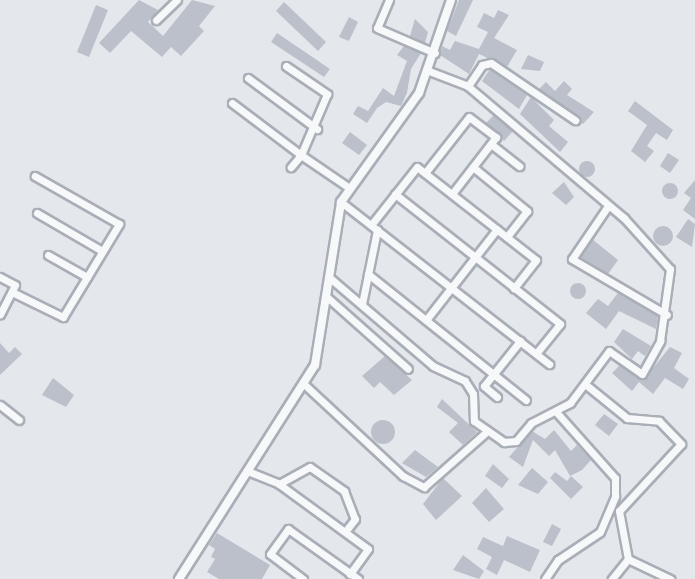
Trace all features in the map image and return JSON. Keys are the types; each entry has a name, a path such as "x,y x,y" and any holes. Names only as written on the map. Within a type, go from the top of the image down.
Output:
{"street":[{"path":"156,20 177,0"},
{"path":"388,0 377,28 435,53"},
{"path":"179,579 305,385 321,349 341,202 348,187 398,124 429,71 451,0"},
{"path":"468,86 482,64 491,63 574,120"},
{"path":"286,66 327,94 317,129 291,167"},
{"path":"330,278 433,366 465,381 473,394 474,421 485,433 510,444 531,423 557,413 585,384 611,351 642,374 667,315 670,269 608,206 468,86 429,71"},
{"path":"248,78 317,129"},
{"path":"232,103 348,187"},
{"path":"425,173 469,117 496,137 452,194"},
{"path":"491,144 519,166"},
{"path":"362,304 374,227 395,194 417,166 536,260 514,288"},
{"path":"472,167 527,210 507,237"},
{"path":"12,292 63,317 119,224 35,176"},
{"path":"395,194 560,324 536,354"},
{"path":"341,202 549,364"},
{"path":"608,206 572,259 667,315"},
{"path":"37,213 102,251"},
{"path":"426,320 497,229"},
{"path":"48,255 87,277"},
{"path":"368,274 526,400"},
{"path":"0,276 15,284 1,312"},
{"path":"327,297 386,356 408,369"},
{"path":"497,397 484,386 520,341"},
{"path":"585,384 627,417 659,421 681,444 619,511 628,559 612,579"},
{"path":"305,385 403,476 424,487 485,433"},
{"path":"0,405 19,420"},
{"path":"544,579 558,560 600,532 615,496 615,478 557,413"},
{"path":"279,484 310,467 344,491 355,519 345,532"},
{"path":"250,472 279,484 368,549 350,574"},
{"path":"303,579 270,554 288,529 358,579"},
{"path":"628,559 670,579"}],"building":[{"path":"139,0 158,10 148,22 163,36 192,0 215,6 199,26 204,31 181,56 171,47 162,57 131,31 110,53 99,43"},
{"path":"459,0 473,0 456,36 447,31"},
{"path":"284,2 326,42 318,51 276,11"},
{"path":"96,5 108,10 89,57 77,52"},
{"path":"498,10 509,15 494,38 517,50 507,67 479,54 469,74 440,55 442,46 450,50 455,41 479,49 488,32 477,27 484,13 494,18"},
{"path":"349,17 358,22 349,41 339,37"},
{"path":"415,19 428,32 425,43 410,36"},
{"path":"277,33 330,69 324,77 271,42"},
{"path":"404,46 421,53 411,69 407,93 401,106 386,102 377,108 367,123 353,114 358,106 368,111 383,88 394,96 407,61 397,55"},
{"path":"528,55 544,62 540,71 521,69"},
{"path":"490,69 527,95 519,109 482,81"},
{"path":"564,81 572,89 567,95 594,112 583,124 539,89 546,82 555,91"},
{"path":"531,97 554,120 549,126 568,142 560,152 520,114"},
{"path":"635,101 673,130 667,140 656,133 647,146 654,151 645,162 631,151 647,125 628,111"},
{"path":"494,115 513,131 504,141 486,123"},
{"path":"350,132 367,145 359,155 342,143"},
{"path":"668,153 679,160 670,173 660,166"},
{"path":"584,161 590,161 595,169 593,175 584,177 579,172 579,166"},
{"path":"695,180 695,219 683,210 691,198 684,193"},
{"path":"564,182 574,197 566,205 552,193"},
{"path":"667,183 673,183 678,191 676,197 667,199 662,194 662,188"},
{"path":"688,219 695,224 692,247 676,237"},
{"path":"663,226 670,229 673,236 670,243 663,246 656,243 653,236 656,229"},
{"path":"592,239 618,260 608,274 580,257"},
{"path":"575,283 581,283 586,291 584,297 575,299 570,294 570,288"},
{"path":"618,293 658,316 656,329 619,311 606,329 586,313 598,299 608,306"},
{"path":"623,329 651,346 645,356 638,351 632,359 614,342"},
{"path":"0,343 9,353 15,347 22,354 0,375"},
{"path":"670,347 682,353 674,368 689,379 683,389 665,378 653,394 639,382 632,391 612,373 620,365 644,379"},
{"path":"385,356 412,380 394,395 380,382 374,388 362,376"},
{"path":"53,378 74,395 66,407 42,395"},
{"path":"442,399 477,432 463,445 449,432 458,423 437,407"},
{"path":"604,414 618,424 609,436 595,425"},
{"path":"383,420 388,421 394,427 394,437 388,443 383,444 378,443 372,437 371,432 372,427 378,421"},
{"path":"554,430 571,451 577,445 591,460 582,470 570,476 555,450 549,456 533,440 523,467 509,457 532,431 545,439"},
{"path":"415,450 438,467 426,477 402,463"},
{"path":"493,464 509,479 502,488 485,476"},
{"path":"532,468 548,482 538,494 518,485"},
{"path":"555,472 567,481 571,476 583,487 571,499 550,478"},
{"path":"443,478 462,496 436,520 423,504"},
{"path":"486,488 504,509 489,522 472,503"},
{"path":"552,524 561,529 552,546 543,542"},
{"path":"217,533 270,565 262,579 219,579 207,572 215,559 211,557 215,549 209,545"},
{"path":"507,536 540,550 530,572 504,560 497,575 486,569 492,557 477,549 483,537 503,546"},
{"path":"463,555 484,571 479,579 453,570"}]}
